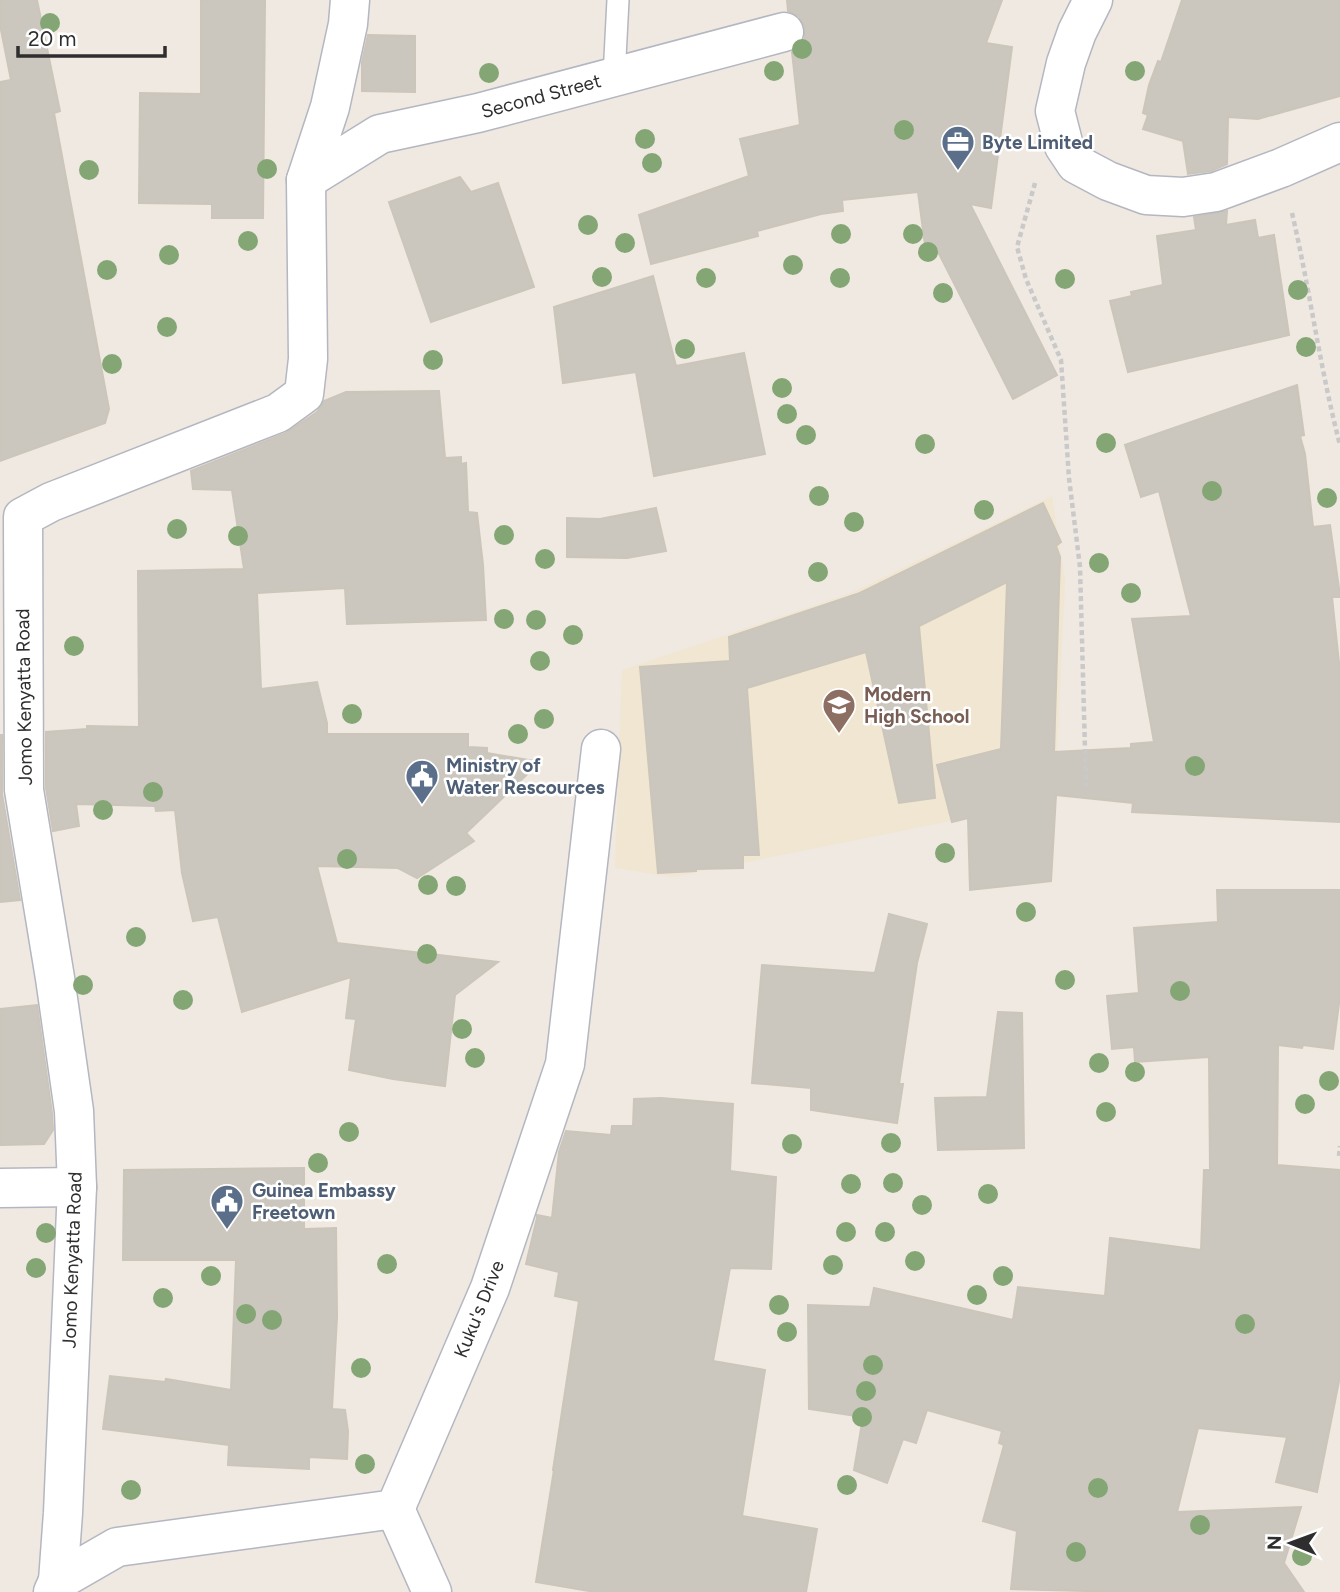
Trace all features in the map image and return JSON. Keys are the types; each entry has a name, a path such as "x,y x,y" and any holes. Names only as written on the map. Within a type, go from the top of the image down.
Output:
{"street":[{"name":"Jomo Kenyatta Road","path":"55,1586 63,1499 76,1187 74,1111 24,790 23,517 51,502 278,413 304,394 308,359 306,180 330,107 348,24 350,0"},
{"path":"1093,0 1077,32 1066,63 1055,111 1064,145 1076,163 1108,181 1146,195 1183,197 1216,192 1333,150"},
{"name":"Second Street","path":"306,180 380,134 478,113 784,32"},
{"name":"Kuku's Drive","path":"395,1509 490,1288 565,1064 601,749"},
{"path":"0,1188 76,1187"},
{"path":"55,1586 117,1547 395,1509 432,1592"}],"lane":[{"path":"614,77 618,0"}],"path":[{"path":"1055,111 1017,247 1026,279 1060,360 1069,478 1080,567 1086,786"},
{"path":"1281,168 1340,445"},
{"path":"1339,1156 1340,1146"}],"shaded area":[{"name":"Modern High School","path":"1052,496 1065,580 1055,800 673,877 615,868 622,670 851,593"}],"building":[{"path":"0,0 37,0 60,111 54,113 109,409 105,423 0,461 0,82 11,80 0,25"},
{"path":"201,0 265,0 263,218 212,218 212,204 139,203 140,93 201,94"},
{"path":"787,0 1002,0 986,43 1012,47 991,208 970,204 1057,375 1013,399 934,244 925,245 918,192 842,200 843,211 757,231 758,236 651,264 639,215 749,176 740,139 800,125 792,52 800,47 805,38 805,27 799,16 788,11"},
{"path":"1182,0 1340,0 1340,96 1258,119 1228,117 1227,164 1211,171 1188,174 1183,141 1143,129 1148,115 1143,113 1149,85 1158,61 1161,62"},
{"path":"368,35 415,36 415,92 362,91 362,62"},
{"path":"460,177 471,192 498,183 534,287 431,322 389,202"},
{"path":"1227,211 1226,225 1255,220 1258,238 1274,235 1289,335 1128,372 1110,301 1132,296 1131,292 1163,285 1157,236 1196,230 1194,217"},
{"path":"653,276 676,366 744,353 765,454 654,476 636,372 563,383 554,307"},
{"path":"1297,385 1304,435 1300,436 1305,454 1313,527 1330,525 1340,595 1332,597 1340,672 1340,822 1132,812 1133,803 1056,795 1051,881 970,890 968,818 952,822 937,765 1001,749 1007,582 919,626 935,798 899,803 866,652 747,688 759,855 743,855 743,868 658,873 640,667 730,661 729,637 860,593 1043,503 1061,542 1056,546 1060,557 1054,752 1131,748 1131,744 1154,742 1132,619 1191,616 1159,491 1141,497 1125,445"},
{"path":"439,391 445,458 461,457 461,464 466,463 468,512 477,513 486,620 347,624 345,588 257,593 261,689 317,682 327,734 468,734 468,747 487,748 487,753 540,762 466,833 474,841 417,878 398,868 317,866 337,943 498,962 455,995 445,1086 349,1070 356,1019 346,1018 351,977 242,1012 218,917 193,921 182,873 175,810 156,811 155,806 76,804 79,826 53,831 46,788 46,732 87,729 87,726 139,727 138,571 244,569 232,490 193,489 191,471 286,433 317,412 324,401 346,392"},
{"path":"656,508 666,551 627,558 567,557 567,518 600,519"},
{"path":"0,735 2,794 20,900 0,902"},
{"path":"1217,890 1340,890 1340,996 1333,1049 1278,1045 1277,1165 1340,1170 1340,1376 1317,1492 1276,1482 1287,1437 1198,1428 1177,1512 1301,1507 1284,1563 1304,1592 1011,1589 1017,1531 983,1521 1004,1445 999,1443 1002,1431 927,1410 916,1443 903,1439 887,1483 854,1470 863,1417 809,1409 808,1305 870,1307 874,1288 1013,1320 1018,1287 1105,1296 1110,1238 1201,1250 1204,1170 1210,1170 1209,1057 1135,1062 1134,1047 1112,1049 1107,996 1139,993 1134,928 1218,922"},
{"path":"889,914 927,924 917,963 899,1084 903,1084 897,1123 811,1110 811,1088 752,1083 762,965 875,973"},
{"path":"37,1005 53,1130 44,1144 0,1145 0,1009"},
{"path":"998,1012 1022,1013 1024,1148 938,1150 935,1098 987,1097"},
{"path":"661,1098 733,1104 730,1171 776,1177 771,1269 730,1268 713,1361 765,1370 742,1516 817,1529 806,1592 595,1592 536,1582 579,1301 555,1296 559,1272 526,1264 537,1215 552,1218 559,1152 566,1131 611,1135 612,1126 633,1126 634,1099"},
{"path":"304,1168 304,1229 336,1228 337,1317 332,1409 345,1410 348,1431 347,1459 309,1457 309,1469 228,1465 229,1445 103,1429 110,1376 165,1382 166,1379 231,1390 236,1260 123,1260 124,1170"}],"place":[{"name":"Byte Limited","path":"958,172"},
{"name":"Modern High School","path":"839,735"},
{"name":"Ministry of Water Rescources","path":"422,806"},
{"name":"Guinea Embassy Freetown","path":"227,1231"}]}
